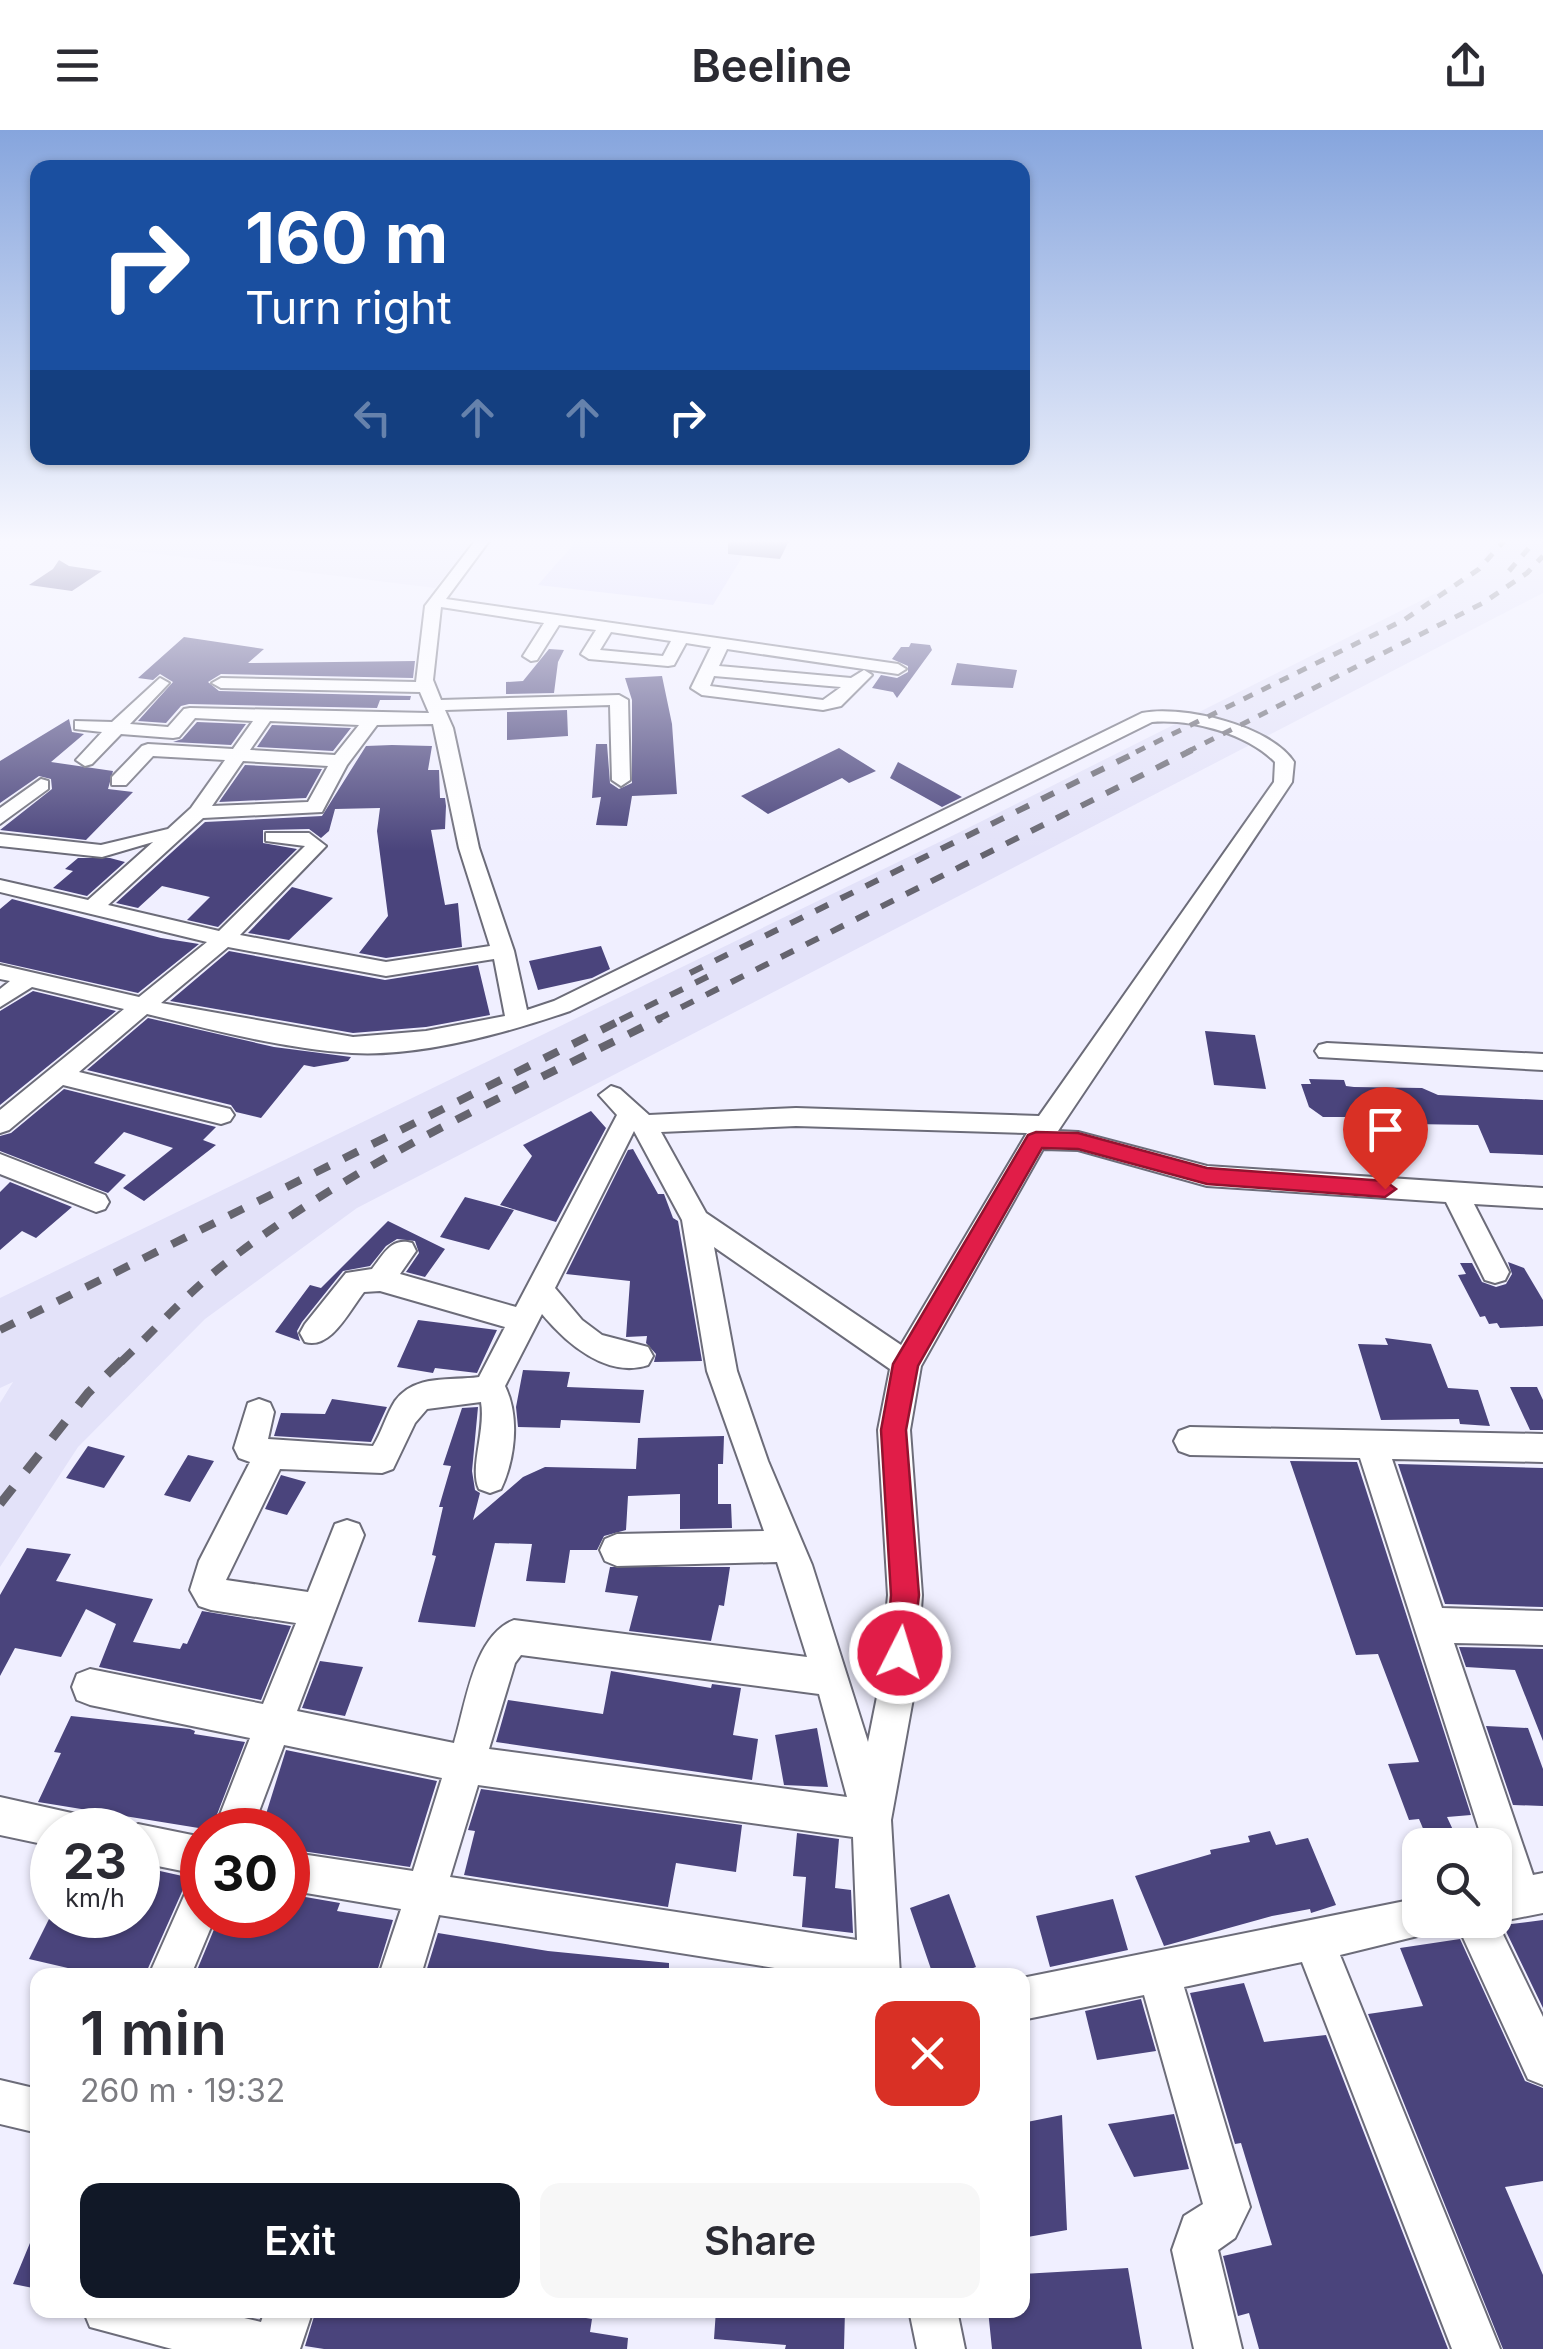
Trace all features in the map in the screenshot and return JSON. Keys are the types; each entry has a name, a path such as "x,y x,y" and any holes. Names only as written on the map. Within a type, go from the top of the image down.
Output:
{"street":[{"path":"438,645 436,703 469,848 503,951 518,1021"},
{"path":"531,656 538,645"},
{"path":"595,645 589,654 668,661 677,645"},
{"path":"714,645 898,669"},
{"path":"774,653 777,645"},
{"path":"720,646 702,690 824,705 835,702 874,666"},
{"path":"160,683 163,711 173,733"},
{"path":"221,683 436,703 619,700 621,780"},
{"path":"86,760 115,729 163,711 372,720 436,703"},
{"path":"0,972 211,1022 353,1045 426,1039 518,1021 562,1006 1148,717 1180,715 1268,747 1283,758 1283,782 1042,1133 906,1364 894,1430 904,1612 898,1682 872,1820"},
{"path":"92,908 190,818 265,716"},
{"path":"0,840 102,851 137,844 190,818 315,808 340,761 372,720"},
{"path":"81,725 250,737"},
{"path":"119,781 148,750 340,761"},
{"path":"0,791 35,790 0,818"},
{"path":"0,1124 224,939 316,846 308,839 273,836"},
{"path":"0,886 224,939 386,969 503,951"},
{"path":"0,1000 29,978"},
{"path":"1327,1052 1543,1062"},
{"path":"60,1076 221,1114"},
{"path":"629,1111 1042,1133 1207,1176 1543,1198"},
{"path":"629,1111 696,1220 722,1371 752,1461 788,1546 832,1678 872,1820 879,1968"},
{"path":"490,1479 498,1440 498,1411 490,1386 629,1111"},
{"path":"0,1164 96,1202"},
{"path":"1456,1194 1494,1272"},
{"path":"696,1220 906,1364"},
{"path":"380,1280 402,1251"},
{"path":"315,1333 356,1281 380,1280 520,1320"},
{"path":"540,1291 592,1347 638,1356"},
{"path":"258,1412 250,1448 271,1454 382,1458 417,1398 436,1390 469,1393 490,1386"},
{"path":"1190,1440 1543,1448"},
{"path":"1371,1442 1520,1898"},
{"path":"271,1454 212,1572 207,1590 210,1594 318,1610"},
{"path":"241,1808 346,1535"},
{"path":"618,1550 788,1546"},
{"path":"1430,1624 1543,1628"},
{"path":"402,1968 500,1653 514,1637 832,1678"},
{"path":"90,1687 464,1764 872,1820"},
{"path":"2,1820 30,1824"},
{"path":"310,1875 867,1968"},
{"path":"1030,1997 1402,1921"},
{"path":"173,1968 186,1938"},
{"path":"1313,1938 1476,2349"},
{"path":"1484,1938 1543,2064"},
{"path":"1158,1970 1227,2207 1220,2222 1200,2232 1195,2250 1218,2349"},
{"path":"0,2102 30,2109"},
{"path":"141,2318 275,2349 287,2318"},
{"path":"935,2318 941,2349"}],"shaded area":[{"path":"1333,645 1444,645 357,1208 205,1319 78,1447 0,1567 0,1403 13,1382 0,1388 0,1298 960,832"}],"building":[{"path":"176,645 264,649 248,663 415,661 413,678 221,674 208,682 219,691 411,696 410,700 380,700 377,708 189,704 181,706 166,723 138,721 173,682 160,674 153,680 138,678"},
{"path":"930,645 932,650 897,698 893,692 872,688 881,675 897,678 908,672 908,666 892,659 901,647"},
{"path":"549,649 564,650 558,662 554,693 506,694 506,682 523,681"},
{"path":"957,663 1017,670 1013,688 951,685"},
{"path":"662,676 672,724 677,794 632,796 627,826 596,825 601,797 592,798 596,744 607,744 610,783 619,789 632,783 632,700 625,678"},
{"path":"567,710 568,736 507,740 507,712"},
{"path":"69,719 72,732 84,734 51,762 113,771 108,789 133,792 86,840 0,830 52,789 51,779 39,776 0,803 0,761"},
{"path":"197,722 246,724 231,745 173,742 182,739"},
{"path":"272,725 351,728 333,751 257,747"},
{"path":"366,746 432,746 428,770 439,770 440,798 445,798 446,806 445,829 431,830 445,905 458,903 462,947 386,958 359,953 388,916 377,831 380,808 335,809 329,831 321,838 309,829 263,830 263,843 297,849 218,927 187,920 210,897 162,886 138,908 116,903 205,822 322,816"},
{"path":"839,748 876,771 849,783 842,778 768,814 741,796"},
{"path":"898,762 962,797 942,807 890,778"},
{"path":"245,765 322,769 306,798 219,802"},
{"path":"78,858 125,862 87,896 53,888 73,871 65,869"},
{"path":"292,887 333,898 289,940 248,933"},
{"path":"12,899 161,938 199,944 138,993 0,962 0,909"},
{"path":"601,946 610,969 592,978 538,990 529,961"},
{"path":"229,951 385,980 478,965 490,1015 426,1027 353,1033 170,1001"},
{"path":"33,991 116,1011 0,1105 0,1011"},
{"path":"148,1018 274,1047 351,1057 348,1061 314,1067 304,1065 261,1118 236,1112 231,1105 87,1070"},
{"path":"1205,1031 1255,1035 1266,1089 1214,1085"},
{"path":"1309,1079 1344,1080 1346,1086 1354,1087 1422,1088 1438,1095 1543,1100 1543,1155 1490,1153 1478,1125 1410,1124 1399,1117 1323,1117 1309,1107 1301,1084 1311,1084"},
{"path":"64,1089 216,1127 203,1140 216,1145 144,1201 123,1188 173,1148 124,1132 94,1163 126,1175 108,1193 0,1151 0,1136 11,1133"},
{"path":"591,1111 606,1128 556,1222 500,1205 532,1156 523,1145"},
{"path":"633,1149 678,1221 702,1361 654,1362 656,1354 646,1343 647,1336 626,1337 630,1281 566,1274 628,1150"},
{"path":"10,1182 72,1207 36,1238 22,1231 0,1250 0,1192"},
{"path":"465,1197 514,1210 489,1250 440,1237"},
{"path":"388,1221 445,1249 425,1277 406,1272 419,1253 415,1241 397,1239 370,1266 343,1271 302,1322 297,1331 300,1341 275,1332 310,1285 321,1288"},
{"path":"1508,1262 1524,1268 1543,1300 1543,1326 1500,1328 1497,1323 1489,1324 1485,1316 1480,1317 1458,1275 1466,1274 1460,1263 1472,1263 1482,1282 1496,1287 1506,1284 1512,1274"},
{"path":"418,1320 497,1330 477,1373 435,1368 433,1373 397,1367"},
{"path":"1385,1338 1431,1344 1448,1388 1478,1390 1490,1426 1460,1424 1459,1419 1381,1420 1358,1344 1388,1345"},
{"path":"523,1370 570,1372 567,1387 644,1390 640,1423 561,1420 560,1428 518,1427 516,1407"},
{"path":"1510,1387 1537,1387 1543,1400 1543,1430 1530,1430"},
{"path":"332,1399 387,1407 371,1442 274,1436 281,1413 325,1414"},
{"path":"478,1407 472,1471 475,1490 480,1493 473,1520 523,1477 545,1467 636,1469 638,1438 724,1436 723,1464 718,1464 718,1504 731,1504 732,1528 680,1529 680,1494 628,1496 626,1530 604,1536 597,1550 570,1550 565,1583 526,1581 532,1544 495,1543 475,1627 418,1622 436,1556 432,1555 443,1507 439,1507 451,1466 443,1465 462,1408"},
{"path":"88,1446 125,1456 104,1488 66,1478"},
{"path":"188,1455 214,1461 190,1502 164,1495"},
{"path":"1290,1461 1357,1462 1471,1815 1447,1817 1452,1828 1423,1828 1419,1819 1409,1820 1388,1764 1419,1762 1378,1654 1356,1655"},
{"path":"1398,1464 1543,1468 1543,1607 1445,1604"},
{"path":"281,1475 306,1482 287,1515 265,1509"},
{"path":"27,1548 71,1554 56,1581 153,1599 133,1642 180,1649 183,1643 187,1644 202,1611 291,1626 261,1700 99,1667 116,1624 86,1609 61,1657 15,1648 0,1676 0,1595"},
{"path":"610,1567 730,1567 724,1606 719,1605 711,1641 629,1631 638,1596 605,1592"},
{"path":"1459,1647 1543,1649 1543,1741 1515,1670 1466,1667"},
{"path":"320,1661 363,1667 345,1716 302,1708"},
{"path":"611,1671 711,1688 712,1684 741,1688 733,1735 758,1739 752,1780 496,1742 508,1700 603,1714"},
{"path":"71,1716 190,1729 194,1734 245,1742 220,1808 180,1808 180,1825 160,1822 160,1808 75,1808 38,1802 61,1753 54,1752"},
{"path":"1486,1726 1528,1728 1543,1769 1543,1806 1513,1805"},
{"path":"817,1728 828,1787 784,1785 775,1735"},
{"path":"286,1750 437,1781 410,1867 310,1852 310,1808 268,1808"},
{"path":"481,1789 742,1825 736,1872 676,1863 668,1907 464,1875 475,1831 468,1830"},
{"path":"1270,1831 1276,1845 1308,1838 1336,1905 1311,1913 1310,1909 1272,1916 1164,1946 1135,1876 1211,1854 1210,1850 1250,1842 1248,1836"},
{"path":"797,1833 839,1839 835,1888 851,1890 853,1933 802,1927 806,1877 793,1876"},
{"path":"160,1871 180,1875 180,1896 148,1968 68,1968 29,1959 40,1938 160,1938"},
{"path":"949,1894 976,1967 931,1968 910,1908"},
{"path":"310,1898 340,1903 337,1911 393,1920 378,1968 198,1968 210,1938 310,1938"},
{"path":"1113,1899 1128,1950 1050,1967 1036,1916"},
{"path":"1543,1920 1543,2008 1509,1938 1512,1924"},
{"path":"438,1933 548,1951 669,1963 669,1968 427,1968"},
{"path":"1460,1939 1525,2081 1543,2088 1543,2181 1505,2187 1543,2275 1543,2349 1503,2349 1368,2014 1423,2006 1400,1948"},
{"path":"1244,1983 1264,2042 1326,2035 1448,2349 1259,2349 1249,2313 1238,2316 1223,2256 1272,2245 1241,2143 1235,2144 1190,1993"},
{"path":"1141,1999 1156,2051 1097,2060 1085,2011"},
{"path":"1174,2114 1189,2169 1134,2177 1108,2124"},
{"path":"1062,2115 1067,2230 1030,2237 1030,2121"},
{"path":"30,2243 30,2287 13,2284"},
{"path":"1128,2268 1142,2349 992,2349 989,2318 1030,2318 1030,2274"},
{"path":"314,2318 586,2318 592,2319 590,2332 628,2338 627,2349 305,2346"},
{"path":"715,2318 845,2318 844,2349 785,2349 786,2345 714,2339"}],"railway":[{"path":"1136,752 1354,645"},
{"path":"1187,752 1400,645"},
{"path":"690,973 1141,750"},
{"path":"656,1020 1192,750"},
{"path":"620,1020 711,975"},
{"path":"0,1330 625,1018"},
{"path":"121,1362 213,1273 329,1191 438,1129 661,1018"},
{"path":"0,1504 88,1393 123,1359"}],"route":[{"path":"900,1653 905,1595 894,1430 906,1364 1036,1140 1078,1141 1121,1150 1207,1176 1385,1189"}]}
